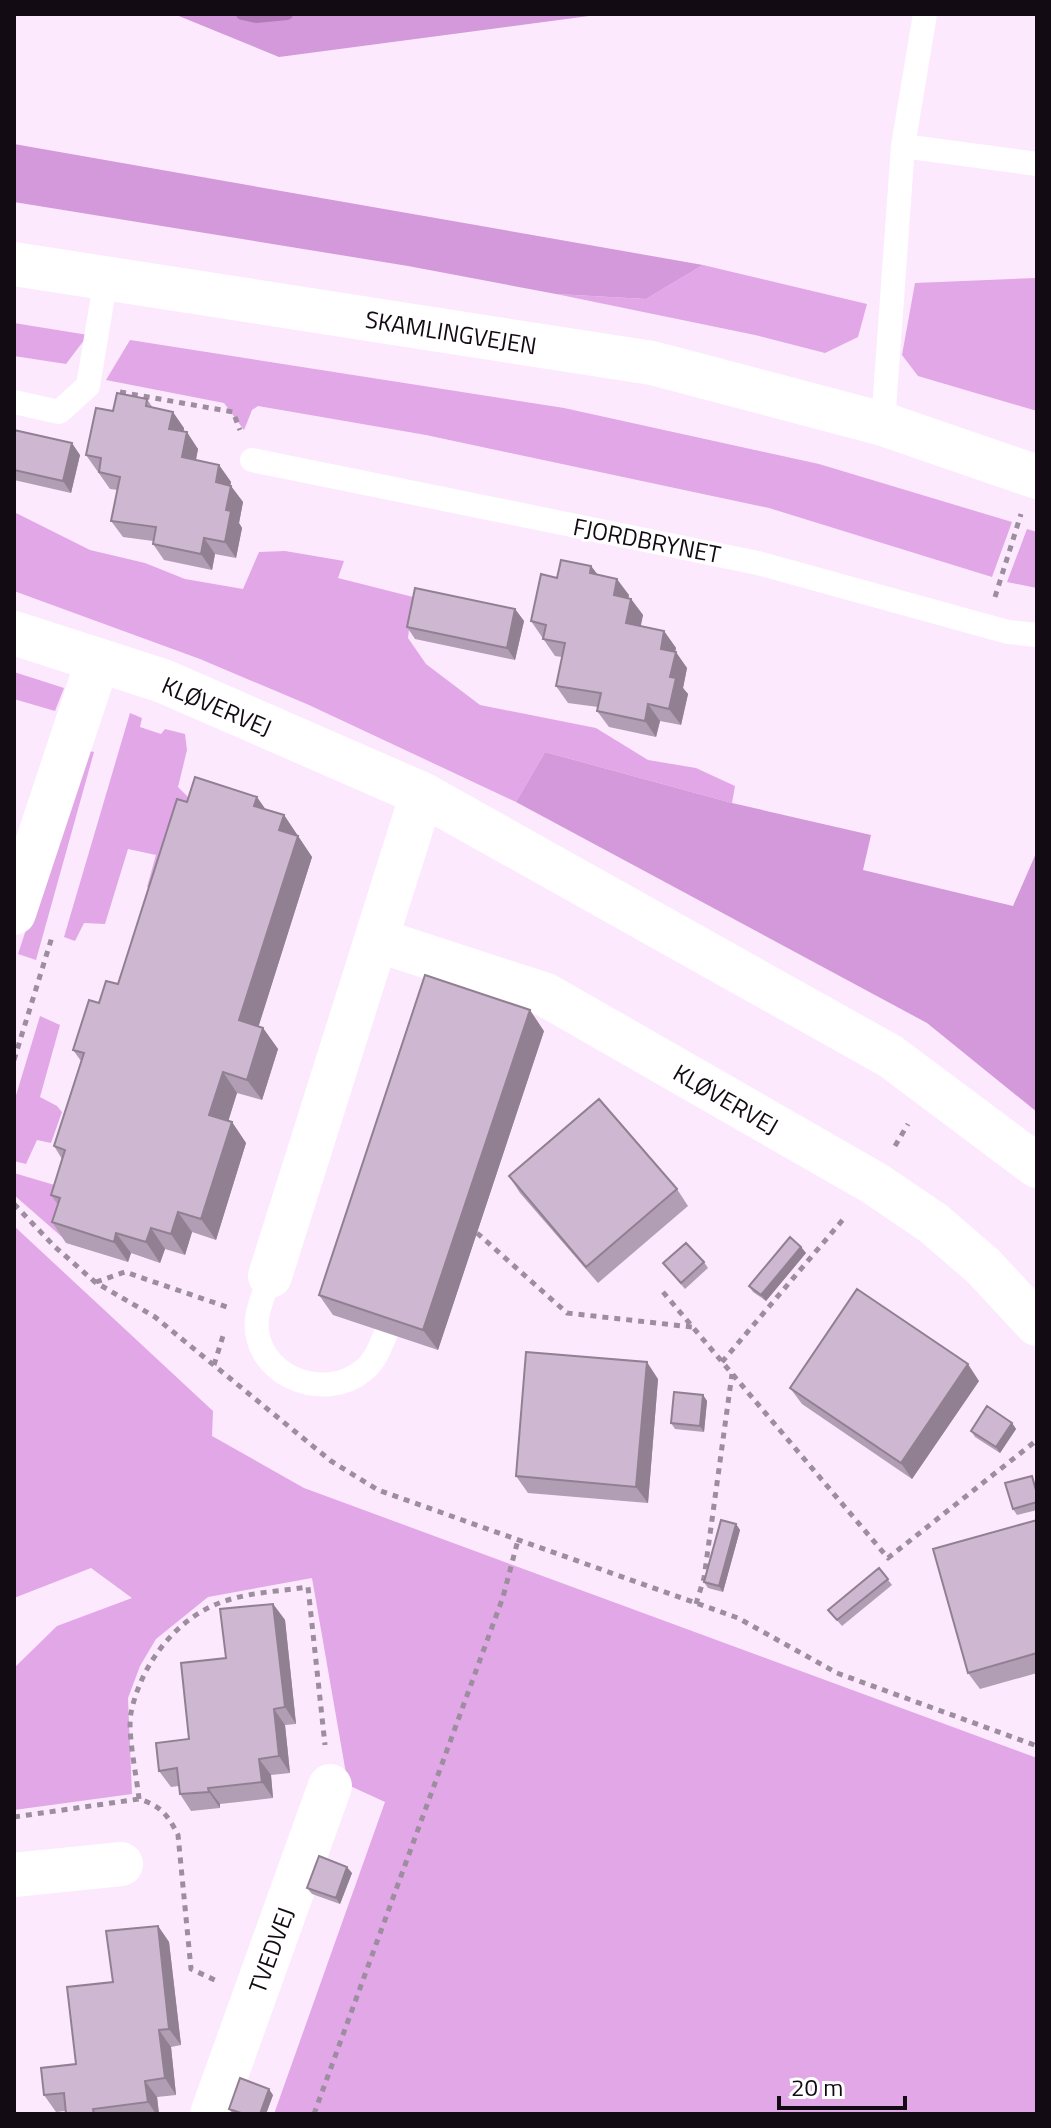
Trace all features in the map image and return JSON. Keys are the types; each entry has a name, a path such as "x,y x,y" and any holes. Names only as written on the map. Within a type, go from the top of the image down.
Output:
{"street":[{"name":"SKAMLINGVEJEN","path":"14,264 652,363 883,424 1035,476"},
{"name":"KLØVERVEJ","path":"14,633 163,681 422,794 890,1056 1037,1166"},
{"path":"14,913 98,660"},
{"path":"270,1276 422,794"},
{"name":"KLØVERVEJ","path":"377,940 546,995 874,1183 933,1223 983,1266 1037,1324"},
{"name":"TVEDVEJ","path":"212,2114 330,1786"},
{"path":"14,1875 121,1864"}],"lane":[{"path":"883,424 903,146 925,14"},
{"path":"903,146 1037,164"},
{"path":"14,402 59,412 88,386 106,278"},
{"name":"FJORDBRYNET","path":"252,460 758,563 1008,632 1037,635"},
{"path":"270,1276 257,1319 259,1338 268,1357 281,1372 299,1381 315,1386 333,1385 350,1379 365,1370 376,1356 386,1333"}],"path":[{"path":"88,386 233,412 252,460"},
{"path":"986,626 1035,476"},
{"path":"722,1362 874,1183 930,1085"},
{"path":"14,1204 54,1246 95,1282 155,1317 331,1461 378,1490 738,1618 837,1673 1037,1746"},
{"path":"477,1233 567,1313 693,1327"},
{"path":"95,1282 125,1272 232,1309 241,1283 270,1276"},
{"path":"663,1292 888,1558 1037,1440"},
{"path":"214,1365 224,1335"},
{"path":"696,1604 704,1578 732,1373"},
{"path":"314,2114 503,1597 518,1540"},
{"path":"139,1799 130,1715 142,1677 164,1641 192,1618 227,1600 308,1587 330,1786"}],"shaded area":[{"path":"174,14 604,14 279,57"},
{"path":"14,144 703,265 646,299 556,294 408,266 14,202"},
{"path":"703,265 867,304 858,337 825,353 755,335 556,294 646,299"},
{"path":"1037,278 1037,411 918,376 902,355 915,283"},
{"path":"14,323 88,335 66,364 14,356"},
{"path":"130,340 564,408 819,464 1012,522 992,577 769,508 426,435 258,406 252,410 244,430 224,403 106,380"},
{"path":"14,512 90,550 145,563 185,579 243,589 259,552 285,551 344,561 338,578 413,597 408,638 426,664 480,705 596,728 648,760 696,768 735,786 732,803 545,752 516,802 309,705 200,659 14,591"},
{"path":"1027,529 1037,532 1037,588 1007,582"},
{"path":"14,672 64,688 55,711 14,699"},
{"path":"130,713 142,718 140,727 161,734 165,729 185,734 187,750 178,787 195,804 165,893 147,887 156,855 128,849 105,924 84,923 75,941 64,937"},
{"path":"85,750 94,752 36,960 18,954"},
{"path":"545,752 732,803 871,835 863,870 1013,906 1037,851 1037,1112 927,1023 516,802"},
{"path":"40,1016 60,1025 40,1097 62,1112 51,1143 37,1140 26,1164 14,1161 14,1102"},
{"path":"14,1173 68,1189 62,1237 14,1195"},
{"path":"14,1226 213,1411 212,1436 304,1488 1037,1758 1037,2114 274,2114 385,1802 348,1785 312,1578 208,1597 156,1639 140,1666 128,1698 132,1794 14,1810 14,1668 57,1626 132,1598 91,1568 14,1598"}],"building":[{"path":"117,393 147,399 146,406 173,412 169,429 187,432 182,457 219,465 216,482 231,486 226,510 231,511 225,542 204,538 201,554 153,544 156,527 111,521 120,477 99,472 101,458 86,455 96,408 113,411"},
{"path":"14,430 72,443 63,481 14,470"},
{"path":"561,560 591,566 590,573 617,579 614,595 631,599 626,623 664,631 661,649 676,652 670,677 676,678 669,709 648,704 645,721 597,711 601,693 556,686 565,643 543,639 546,625 531,621 541,574 557,578"},
{"path":"415,588 515,609 507,648 407,627"},
{"path":"195,777 257,797 254,806 284,815 279,830 298,836 239,1020 263,1028 247,1080 223,1072 209,1115 232,1122 201,1219 178,1212 171,1234 151,1228 146,1242 116,1233 114,1242 52,1222 60,1198 51,1195 65,1150 54,1146 84,1053 73,1050 89,1000 99,1003 106,981 118,984 177,799 187,802"},
{"path":"425,975 530,1010 423,1330 319,1295"},
{"path":"599,1099 677,1189 586,1267 509,1176"},
{"path":"790,1237 801,1247 761,1295 749,1286"},
{"path":"686,1243 704,1262 681,1283 663,1263"},
{"path":"857,1289 968,1364 901,1463 790,1388"},
{"path":"526,1352 647,1362 636,1487 516,1476"},
{"path":"674,1392 703,1395 700,1426 671,1423"},
{"path":"987,1406 1012,1423 996,1447 971,1431"},
{"path":"1032,1476 1037,1502 1013,1509 1005,1483"},
{"path":"721,1520 736,1524 719,1586 704,1582"},
{"path":"1037,1520 1037,1653 968,1673 933,1549"},
{"path":"879,1568 888,1579 837,1620 828,1610"},
{"path":"273,1604 285,1707 274,1709 279,1756 259,1759 262,1782 180,1794 177,1768 159,1771 156,1743 189,1739 181,1663 226,1658 220,1609"},
{"path":"319,1856 347,1867 336,1898 307,1888"},
{"path":"158,1926 169,2029 159,2030 165,2078 145,2081 148,2102 93,2109 94,2114 66,2114 64,2093 44,2095 41,2068 76,2064 67,1987 113,1982 106,1931"},
{"path":"240,2078 269,2089 260,2114 244,2114 229,2109"}],"waterway":[{"path":"242,14 256,17 287,14"}]}
